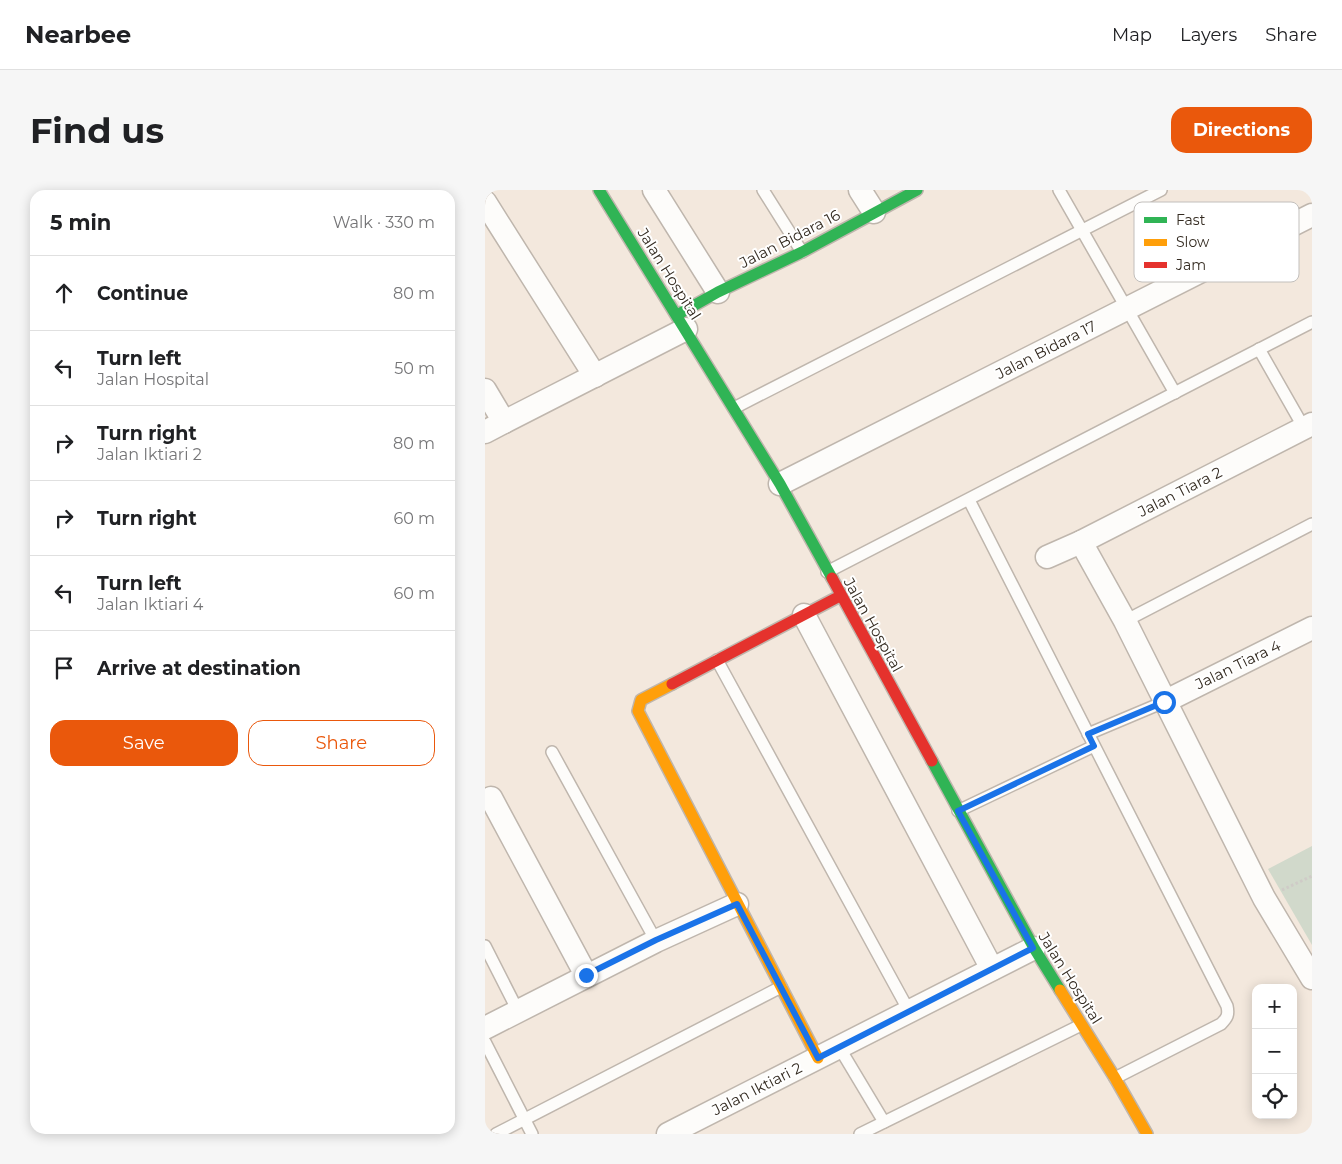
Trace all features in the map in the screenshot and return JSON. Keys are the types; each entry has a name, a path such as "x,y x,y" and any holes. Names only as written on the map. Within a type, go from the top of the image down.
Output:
{"street":[{"name":"Jalan Hospital","path":"599,190 780,484 1033,948 1115,1078 1147,1134"},
{"path":"654,190 718,292"},
{"path":"860,190 874,212"},
{"name":"Jalan Bidara 16","path":"682,322 718,292 801,252 917,190"},
{"path":"485,202 595,376"},
{"name":"Jalan Bidara 17","path":"1299,222 1312,215"},
{"name":"Jalan Bidara 17","path":"780,484 1182,282"},
{"path":"485,390 494,427 595,376 682,322"},
{"name":"Jalan Tiara 2","path":"1047,556 1081,542 1308,426"},
{"path":"1081,542 1125,621 1263,898 1312,978"},
{"path":"818,1058 638,711 641,700 646,697 840,596"},
{"path":"803,615 992,969"},
{"name":"Jalan Tiara 4","path":"1164,702 1312,628"},
{"path":"491,798 586,975"},
{"path":"485,1028 656,940 737,904"},
{"name":"Jalan Iktiari 2","path":"668,1134 1033,948"}],"lane":[{"path":"763,190 801,252"},
{"path":"1059,190 1175,393"},
{"path":"1137,202 1161,190"},
{"path":"734,408 1134,204"},
{"path":"827,572 1312,322"},
{"path":"1259,349 1308,426"},
{"path":"969,500 1228,1013 1227,1018 1221,1024 1115,1078"},
{"path":"1125,621 1312,524"},
{"path":"717,660 909,1011"},
{"path":"1088,734 1164,702"},
{"path":"958,811 1094,746"},
{"path":"552,752 656,940"},
{"path":"485,946 518,1011"},
{"path":"496,1134 781,987"},
{"path":"860,1134 1081,1025"},
{"path":"485,1042 532,1134"},
{"path":"839,1047 884,1122"}],"path":[{"path":"1263,898 1312,876"}],"shaded area":[{"path":"1312,846 1312,945 1268,869"}],"traffic: fast":[{"path":"599,190 780,484 832,578"},
{"path":"677,315 718,292 802,252 917,190"},
{"path":"932,761 1034,948 1060,990"}],"traffic: slow":[{"path":"672,684 641,700 638,711 818,1058"},
{"path":"1060,990 1115,1078 1147,1134"}],"traffic: jam":[{"path":"832,578 932,761"},
{"path":"672,684 840,596"}],"route":[{"path":"586,975 656,940 737,904 818,1058 1033,948 958,811 1094,746 1088,734 1164,702"}]}
